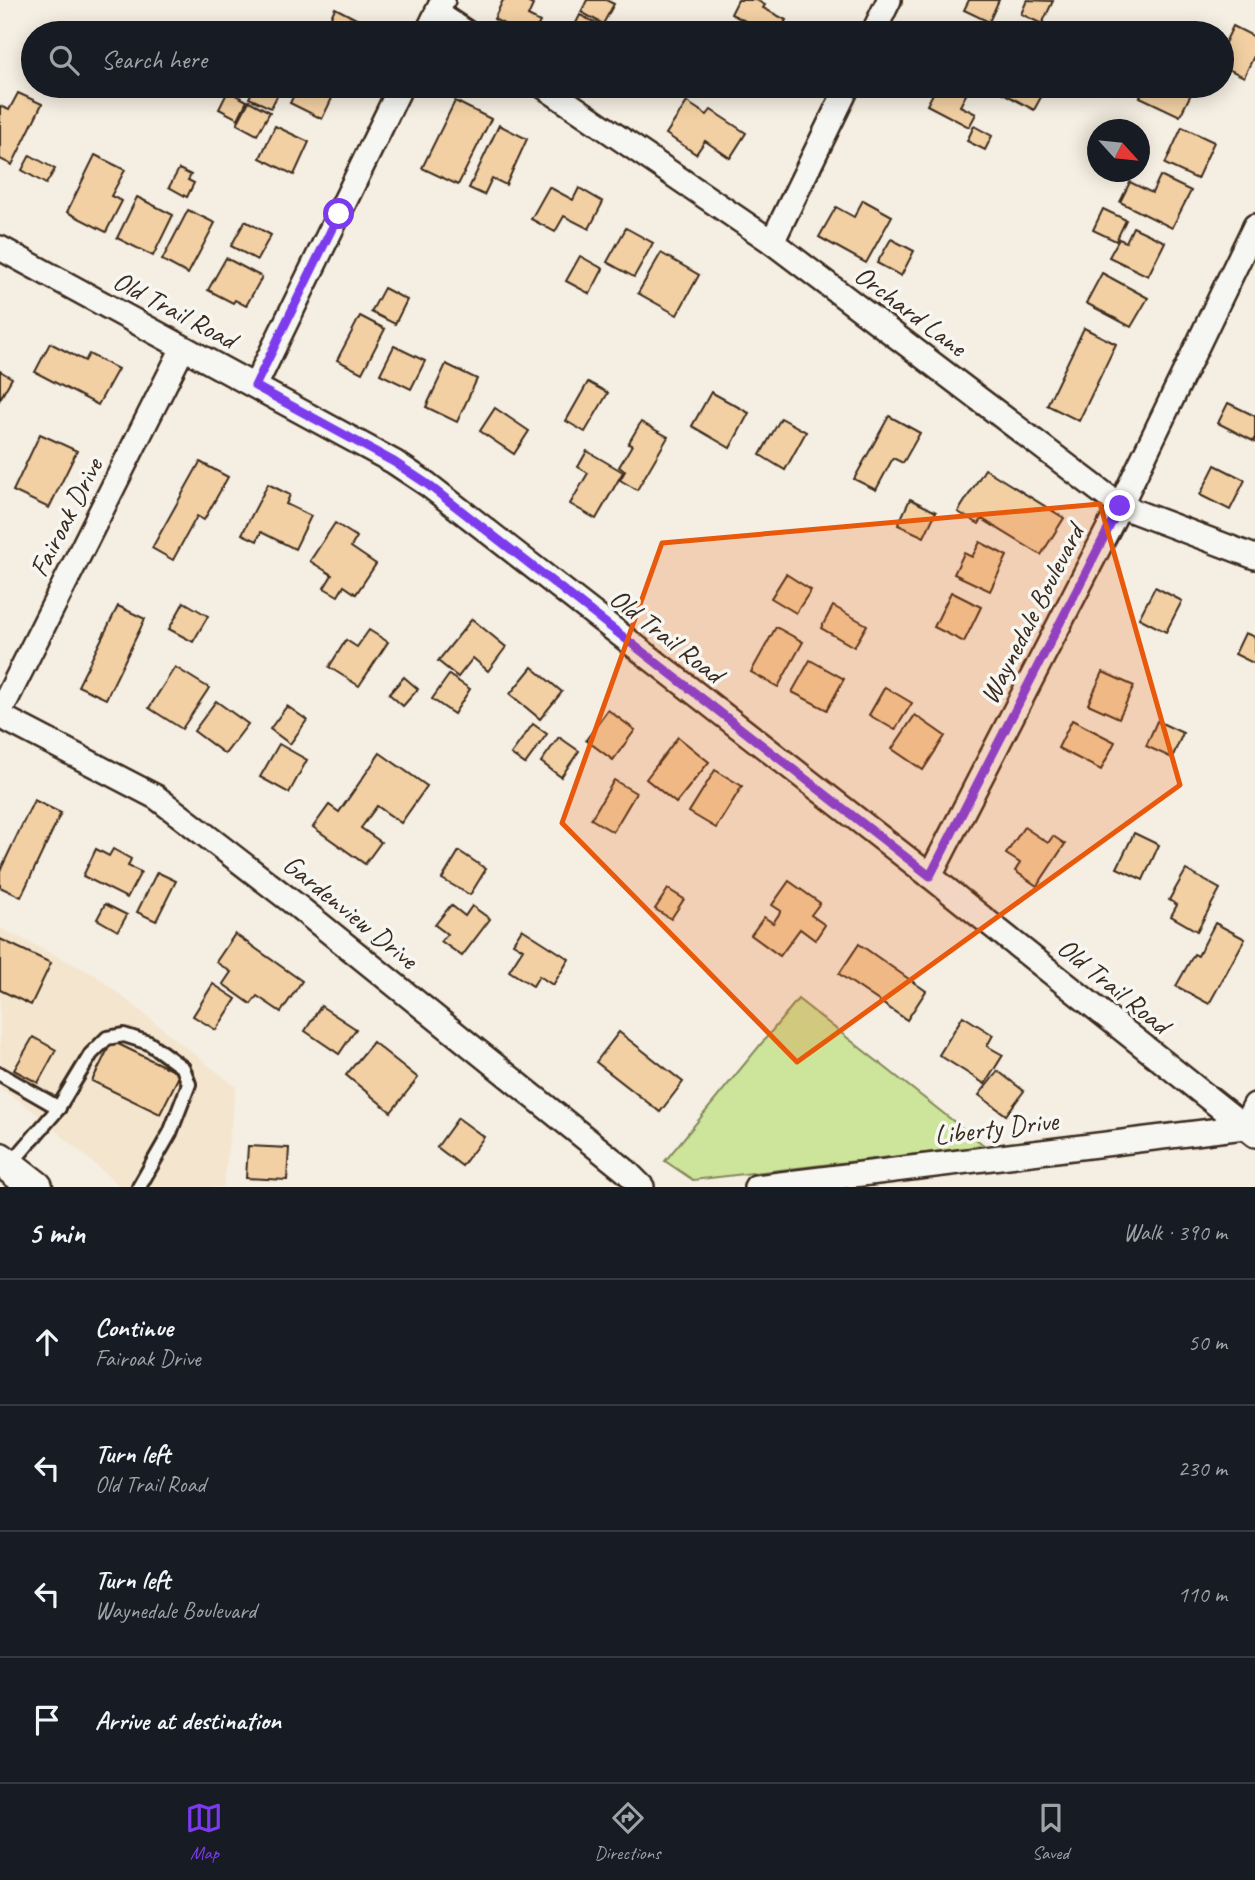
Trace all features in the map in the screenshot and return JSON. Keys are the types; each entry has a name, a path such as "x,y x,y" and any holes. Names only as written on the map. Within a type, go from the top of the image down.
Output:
{"main road":[{"path":"5,1162 36,1187"}],"street":[{"path":"879,21 889,0"},
{"path":"255,386 395,98"},
{"name":"Orchard Lane","path":"561,98 772,242 1120,506 1255,557"},
{"path":"772,242 842,98"},
{"name":"Waynedale Boulevard","path":"930,876 1120,506 1255,226"},
{"name":"Old Trail Road","path":"0,248 394,462 427,484 930,876 1249,1131"},
{"name":"Fairoak Drive","path":"0,714 183,348"},
{"name":"Gardenview Drive","path":"0,714 156,797 296,905 626,1171 642,1187"},
{"path":"1249,1131 1255,1105"},
{"name":"Liberty Drive","path":"756,1187 1249,1131"}],"lane":[{"path":"5,1162 59,1108 91,1054 107,1038 124,1035 149,1043 183,1068 189,1084 170,1133 139,1187"},
{"path":"0,1074 59,1108"}],"highlighted area":[{"path":"1100,504 1180,785 797,1062 562,823 662,543"}],"shaded area":[{"path":"0,928 95,975 236,1087 223,1187 121,1187 31,1109 0,1088"}],"green space":[{"path":"798,999 985,1146 693,1180 665,1161"}],"building":[{"path":"503,0 523,0 533,5 528,16 538,21 498,21 494,19"},
{"path":"587,0 606,0 614,4 605,21 598,21 581,12"},
{"path":"738,0 756,0 765,5 763,8 786,20 745,21 731,14"},
{"path":"969,0 999,0 989,21 964,10"},
{"path":"1027,0 1053,1 1043,21 1036,21 1021,14"},
{"path":"335,8 360,21 329,21"},
{"path":"580,15 592,21 577,21"},
{"path":"1234,26 1255,37 1255,54 1244,77 1234,72"},
{"path":"18,93 21,98 29,98 42,104 12,165 0,159 0,106 9,110"},
{"path":"224,98 241,98 247,101 238,119 219,109"},
{"path":"249,98 276,98 271,108"},
{"path":"292,98 332,98 322,119 290,103"},
{"path":"931,98 964,98 960,106 976,114 969,127 927,105"},
{"path":"1012,98 1040,98 1034,110"},
{"path":"1142,98 1189,98 1180,116"},
{"path":"249,101 270,112 257,135 237,124"},
{"path":"455,101 491,119 458,185 422,168"},
{"path":"687,102 707,115 711,110 746,133 730,158 705,141 696,154 666,134"},
{"path":"499,125 527,139 506,185 492,178 484,195 469,188"},
{"path":"275,126 309,142 294,175 260,158"},
{"path":"974,126 992,136 985,150 967,141"},
{"path":"1182,127 1214,142 1197,179 1165,164"},
{"path":"30,155 55,169 46,184 22,170"},
{"path":"95,155 125,170 111,196 122,201 106,232 67,212"},
{"path":"179,169 191,175 188,180 194,183 187,197 169,187"},
{"path":"1160,176 1191,191 1172,228 1120,202 1130,182 1152,193"},
{"path":"549,187 573,200 579,188 603,202 589,229 564,216 555,232 531,219"},
{"path":"137,197 173,215 153,256 117,238"},
{"path":"863,200 892,216 866,263 819,237 836,207 854,217"},
{"path":"1103,209 1126,220 1116,241 1093,230"},
{"path":"188,210 215,223 188,274 162,260"},
{"path":"245,221 271,235 257,260 231,246"},
{"path":"1133,227 1165,242 1148,276 1109,257 1119,239 1126,242"},
{"path":"626,228 653,243 634,277 607,262"},
{"path":"891,239 914,251 901,276 877,263"},
{"path":"661,253 699,275 677,315 638,293"},
{"path":"580,256 603,269 590,294 566,281"},
{"path":"226,258 262,277 246,306 235,300 233,303 208,290"},
{"path":"1102,273 1148,298 1131,327 1086,303"},
{"path":"384,288 407,300 395,324 371,312"},
{"path":"360,316 385,329 362,373 337,360"},
{"path":"1084,328 1116,344 1079,421 1047,405"},
{"path":"50,343 85,361 89,354 118,369 98,405 35,372"},
{"path":"394,346 425,361 411,389 380,374"},
{"path":"446,364 477,379 457,422 426,407"},
{"path":"0,371 12,378 0,399"},
{"path":"588,382 608,393 585,432 566,421"},
{"path":"711,392 749,413 730,448 692,426"},
{"path":"1228,403 1255,416 1255,442 1218,423"},
{"path":"495,408 529,431 514,454 480,431"},
{"path":"889,416 920,433 903,463 893,458 876,490 854,479"},
{"path":"781,418 806,432 785,470 760,455"},
{"path":"641,422 668,437 637,490 620,480 625,471 619,467"},
{"path":"40,434 77,451 49,508 13,491"},
{"path":"587,451 623,472 596,519 570,504 588,473 578,467"},
{"path":"200,462 228,477 204,520 197,516 173,560 152,548"},
{"path":"1215,465 1245,480 1230,510 1200,495"},
{"path":"985,469 1064,518 1041,555 982,519 979,524 958,512"},
{"path":"268,484 290,495 286,504 311,516 295,549 261,532 257,541 242,534"},
{"path":"910,499 936,512 924,537 898,525"},
{"path":"335,523 357,537 351,547 376,564 356,594 344,586 338,596 324,588 332,575 310,561"},
{"path":"980,542 1007,556 990,591 954,574 964,553 972,557"},
{"path":"786,574 811,590 796,613 771,598"},
{"path":"1155,587 1182,601 1166,632 1139,618"},
{"path":"951,592 981,607 964,642 934,627"},
{"path":"184,602 208,616 193,642 169,629"},
{"path":"118,606 145,619 106,699 78,686"},
{"path":"833,606 867,625 854,647 821,628"},
{"path":"472,619 506,647 488,671 473,658 458,677 438,661"},
{"path":"776,627 803,642 778,687 751,672"},
{"path":"369,630 388,642 359,686 329,667 346,640 357,647"},
{"path":"1245,633 1255,637 1255,664 1235,654"},
{"path":"810,660 844,679 827,710 792,692"},
{"path":"175,667 209,688 182,729 149,708"},
{"path":"532,667 562,692 540,719 510,694"},
{"path":"1103,672 1134,686 1119,718 1088,704"},
{"path":"449,675 470,689 454,714 432,699"},
{"path":"404,677 418,689 403,706 389,694"},
{"path":"885,687 912,703 895,730 869,715"},
{"path":"216,701 248,724 225,754 194,731"},
{"path":"287,706 307,720 290,744 270,729"},
{"path":"608,710 635,730 613,760 586,740"},
{"path":"915,715 945,736 923,770 892,749"},
{"path":"1072,720 1115,742 1101,770 1058,748"},
{"path":"1157,721 1183,733 1172,758 1146,746"},
{"path":"533,724 547,734 525,764 511,754"},
{"path":"559,737 579,751 561,777 541,762"},
{"path":"678,737 709,762 676,803 646,779"},
{"path":"279,744 307,760 289,793 260,777"},
{"path":"380,753 427,786 401,823 377,806 361,828 381,842 365,864 313,827 329,805 339,812"},
{"path":"715,770 742,786 716,828 689,812"},
{"path":"614,780 636,793 613,832 591,819"},
{"path":"34,800 61,813 21,897 0,887 0,871"},
{"path":"1024,827 1048,843 1053,836 1065,844 1037,886 1015,871 1020,863 1006,854"},
{"path":"1134,833 1159,845 1143,880 1117,868"},
{"path":"96,849 109,856 113,849 131,859 128,866 141,872 127,898 83,876"},
{"path":"459,851 486,869 470,895 442,879"},
{"path":"1186,870 1220,889 1197,931 1171,916 1177,905 1169,900"},
{"path":"157,872 176,881 156,921 137,912"},
{"path":"789,881 820,903 811,915 825,925 815,940 800,929 780,956 751,935 764,917 773,923 781,911 772,905"},
{"path":"668,889 684,899 671,919 655,909"},
{"path":"105,904 127,915 118,931 97,919"},
{"path":"451,905 465,916 472,906 490,919 462,956 441,941 447,934 435,925"},
{"path":"1215,923 1245,939 1209,1004 1176,986 1194,954 1198,956"},
{"path":"522,929 569,959 553,985 539,976 533,986 509,971 523,949 513,943"},
{"path":"235,934 302,981 281,1012 257,996 251,1004 223,984 231,972 216,962"},
{"path":"0,939 51,963 31,1005 0,990"},
{"path":"859,944 926,991 907,1020 839,974"},
{"path":"213,984 236,999 216,1030 193,1016"},
{"path":"321,1006 356,1029 339,1054 305,1031"},
{"path":"963,1016 993,1035 987,1046 1003,1055 985,1084 939,1055"},
{"path":"619,1032 683,1082 660,1112 596,1062"},
{"path":"33,1037 56,1050 38,1083 14,1070"},
{"path":"112,1041 180,1074 160,1114 92,1081"},
{"path":"373,1042 418,1078 391,1112 346,1075"},
{"path":"998,1071 1024,1091 1006,1115 979,1095"},
{"path":"458,1118 484,1137 462,1166 437,1147"},
{"path":"248,1146 289,1148 287,1180 246,1178"}],"route":[{"path":"339,214 255,386 394,462 427,484 930,876 1120,506"}]}
